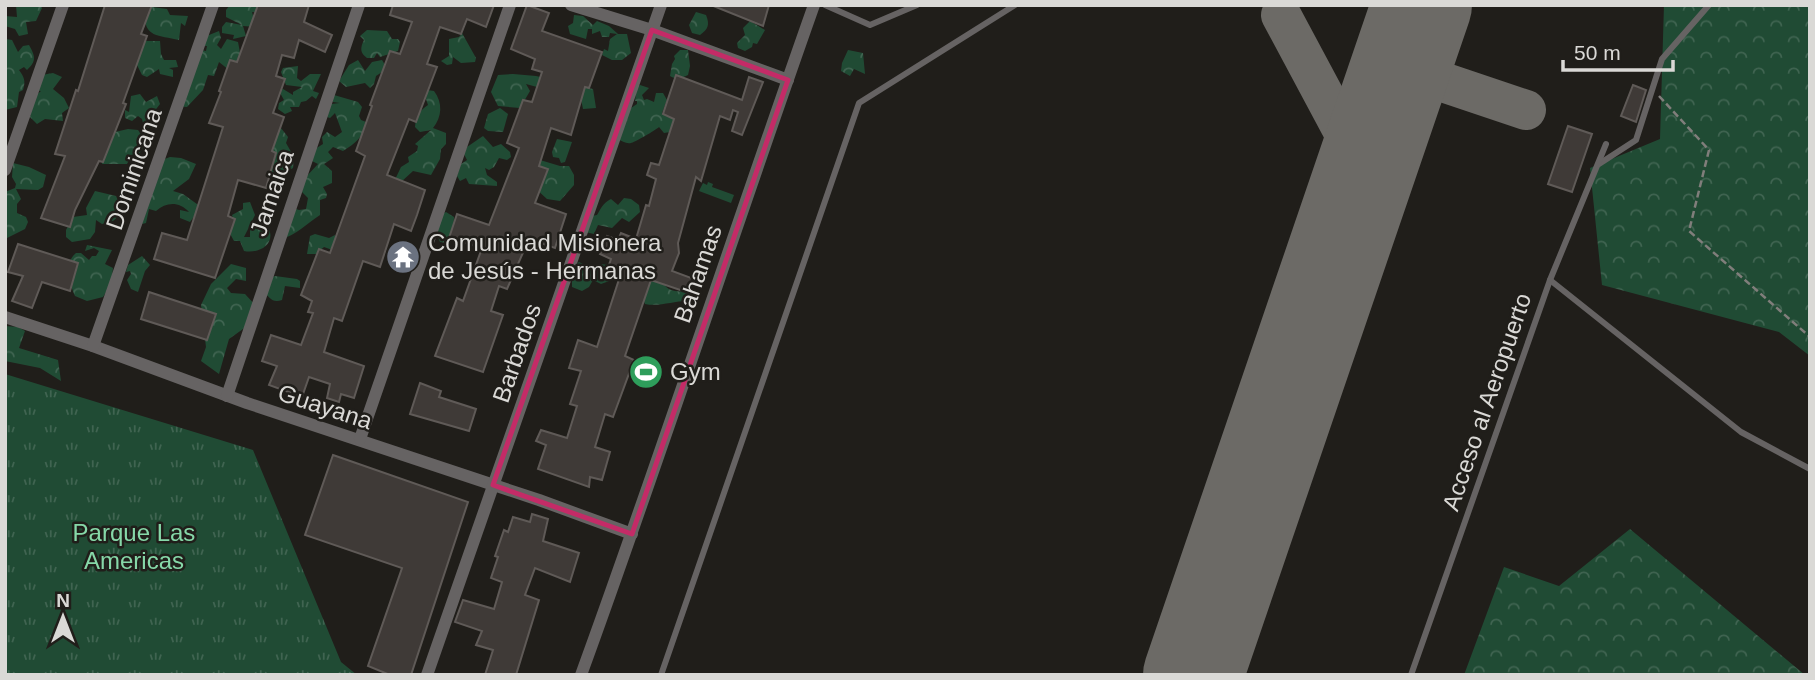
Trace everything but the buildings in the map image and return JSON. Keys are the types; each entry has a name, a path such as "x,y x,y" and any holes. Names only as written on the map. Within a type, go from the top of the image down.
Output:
{"street":[{"path":"5,170 63,5"},
{"name":"Dominicana","path":"93,346 213,5"},
{"name":"Jamaica","path":"227,396 359,5"},
{"path":"360,439 510,5"},
{"path":"571,5 652,30 788,80"},
{"name":"Barbados","path":"427,675 660,5"},
{"name":"Bahamas","path":"581,675 814,5"},
{"name":"Guayana","path":"5,317 632,534"}],"lane":[{"path":"825,5 870,25 917,5"},
{"path":"661,675 859,103 1016,5"},
{"path":"1597,165 1636,140 1662,59 1709,5"},
{"name":"Acceso al Aeropuerto","path":"1411,675 1550,280 1605,144"},
{"path":"1550,280 1741,432 1810,469"}],"path":[{"path":"1652,89 1709,150 1689,231 1810,337"}],"highlighted area":[{"path":"652,30 788,80 632,534 493,485"}],"green space":[{"path":"16,5 41,5 36,21 26,22 28,34 19,36 15,29 5,26 5,16 17,17"},
{"path":"230,5 261,5 260,13 252,12 256,27 243,26 246,36 233,39 234,35 222,33 226,22 242,25 226,17 226,10"},
{"path":"1664,5 1810,5 1810,356 1779,332 1602,285 1590,168 1660,139"},
{"path":"152,7 167,9 170,15 188,16 185,26 181,23 179,40 159,36 150,31 145,12"},
{"path":"696,12 706,15 708,22 700,35 692,33 689,25"},
{"path":"574,15 583,16 593,25 597,21 609,26 618,34 627,34 631,53 622,60 612,60 602,55 604,49 608,51 610,39 617,34 610,33 609,37 602,37 600,31 592,34 592,29 588,29 586,39 570,34 568,26 573,23"},
{"path":"750,21 765,30 757,44 753,43 752,47 745,51 738,48 737,43 745,35 743,28"},
{"path":"367,30 387,31 392,39 398,39 400,42 398,51 380,57 377,53 374,58 367,58 362,52 364,40 360,36"},
{"path":"219,31 221,38 217,45 221,49 227,39 238,42 241,58 229,70 219,62 214,76 208,75 203,90 187,107 176,106 201,50 206,51 207,46 203,46 204,37"},
{"path":"462,33 476,58 475,62 461,63 453,57 452,64 447,65 441,61 449,56 449,39 459,37"},
{"path":"6,39 12,40 18,52 23,46 29,45 34,58 27,70 24,67 19,70 24,84 23,90 19,92 17,107 5,110"},
{"path":"144,41 160,41 164,60 176,60 178,67 169,68 173,70 173,77 160,74 159,69 147,77 142,75 137,65 137,48"},
{"path":"680,50 688,50 690,66 688,75 674,78 670,76 672,64 674,56"},
{"path":"848,50 863,53 865,74 854,69 850,76 841,71"},
{"path":"358,60 365,71 372,62 382,60 385,65 370,88 365,83 346,87 339,81 349,65"},
{"path":"298,66 297,78 301,81 310,74 321,74 313,91 319,93 316,99 312,96 301,102 299,107 290,107 292,111 285,114 278,109 279,103 284,100 279,91 283,89 293,95 293,92 302,87 286,85 281,72 283,68"},
{"path":"53,73 62,77 53,89 64,98 69,108 62,113 63,121 45,119 37,124 30,117 34,97 41,91 33,90 42,75"},
{"path":"498,75 536,76 593,89 596,108 583,109 581,99 526,84 530,91 520,108 498,106 491,92"},
{"path":"640,85 649,88 642,95 644,100 654,102 656,93 663,93 667,100 662,113 676,120 670,132 664,133 659,127 633,142 626,143 618,139 631,108 637,104 637,87"},
{"path":"427,90 434,91 439,100 440,115 433,128 446,133 446,144 441,149 440,159 431,175 413,171 392,186 401,167 409,162 408,157 417,151 418,146 415,144 431,130 420,132 415,127 418,114 428,105"},
{"path":"140,94 146,102 157,96 160,104 150,117 150,128 144,127 138,116 132,121 125,118 125,110 129,112 131,96"},
{"path":"334,95 358,102 362,107 359,116 366,122 365,127 358,139 348,148 343,151 333,147 328,152 333,158 324,164 332,171 332,183 323,187 327,194 326,198 320,200 320,215 279,240 290,207 306,209 308,198 302,192 305,178 318,164 312,161 312,151 323,144 322,137 327,132 335,137 342,132 335,113 330,118 327,117 331,104 340,103 333,102 331,99"},
{"path":"500,108 508,114 503,132 488,131 484,128 488,114"},
{"path":"277,123 288,137 286,143 294,157 293,168 269,178 264,170 272,151"},
{"path":"138,130 146,141 145,147 135,158 132,154 127,164 102,164 103,152 115,132"},
{"path":"483,136 493,147 501,144 510,152 511,157 507,160 499,158 494,167 489,170 485,168 487,175 497,182 497,186 469,184 466,178 460,181 457,176 461,164 467,160 464,154 467,147"},
{"path":"557,139 572,142 565,162 561,163 559,158 553,157"},
{"path":"170,157 196,164 189,179 173,191 183,194 201,207 190,222 180,218 180,210 189,212 177,204 168,204 156,211 149,209 146,223 142,224 162,160"},
{"path":"540,160 569,166 574,175 574,185 560,201 547,199 535,188"},
{"path":"13,163 46,175 43,187 38,190 16,189 21,199 17,204 17,213 26,217 28,222 25,229 5,239 5,192 15,188 16,184 12,177"},
{"path":"708,182 713,184 712,187 734,195 731,203 699,191 703,183 707,185"},
{"path":"95,191 116,196 120,215 113,221 102,224 96,220 95,232 90,239 72,242 66,237 66,230 73,217 87,215 86,208"},
{"path":"624,198 639,205 640,212 629,222 622,218 612,228 598,225 594,234 585,232 586,217 597,215 611,199 618,205"},
{"path":"250,202 255,215 244,237 250,237 250,228 255,223 268,227 270,238 261,249 250,252 244,251 240,241 234,241 228,230 234,221 232,215 243,209 243,203"},
{"path":"446,212 454,217 453,236 447,243 440,242 436,233 437,217"},
{"path":"315,234 329,238 335,235 338,252 324,247 316,254 307,254 310,236"},
{"path":"87,245 112,250 105,264 113,268 111,284 103,297 87,301 75,296 68,268 76,253 81,253 89,260 96,256 99,251 94,248 85,251"},
{"path":"142,256 150,265 145,271 138,292 131,289 127,280 131,274 130,271 126,272 128,265"},
{"path":"579,262 593,269 600,264 609,265 612,280 601,284 593,280 589,287 582,291 572,287 572,268"},
{"path":"231,264 246,268 246,281 236,279 227,288 231,293 245,294 256,306 250,324 229,339 219,374 201,361 206,347 201,305 211,284"},
{"path":"275,276 297,279 300,281 300,288 285,286 282,300 273,300 263,291 268,279"},
{"path":"649,282 663,283 674,291 687,291 691,296 687,301 645,304 643,299"},
{"path":"5,326 18,327 25,331 19,348 58,360 61,381 40,368 5,361"},
{"name":"Parque Las Americas","path":"5,374 253,450 341,662 357,675 5,675"},
{"path":"1630,529 1805,675 1464,675 1504,567 1559,586"}],"taxiway":[{"path":"1281,15 1365,172"},
{"path":"1401,68 1526,110"}],"runway":[{"path":"1193,675 1422,5"}],"place":[{"name":"Comunidad Misionera de Jesús - Hermanas","path":"403,257"},
{"name":"Gym","path":"646,372"}]}
